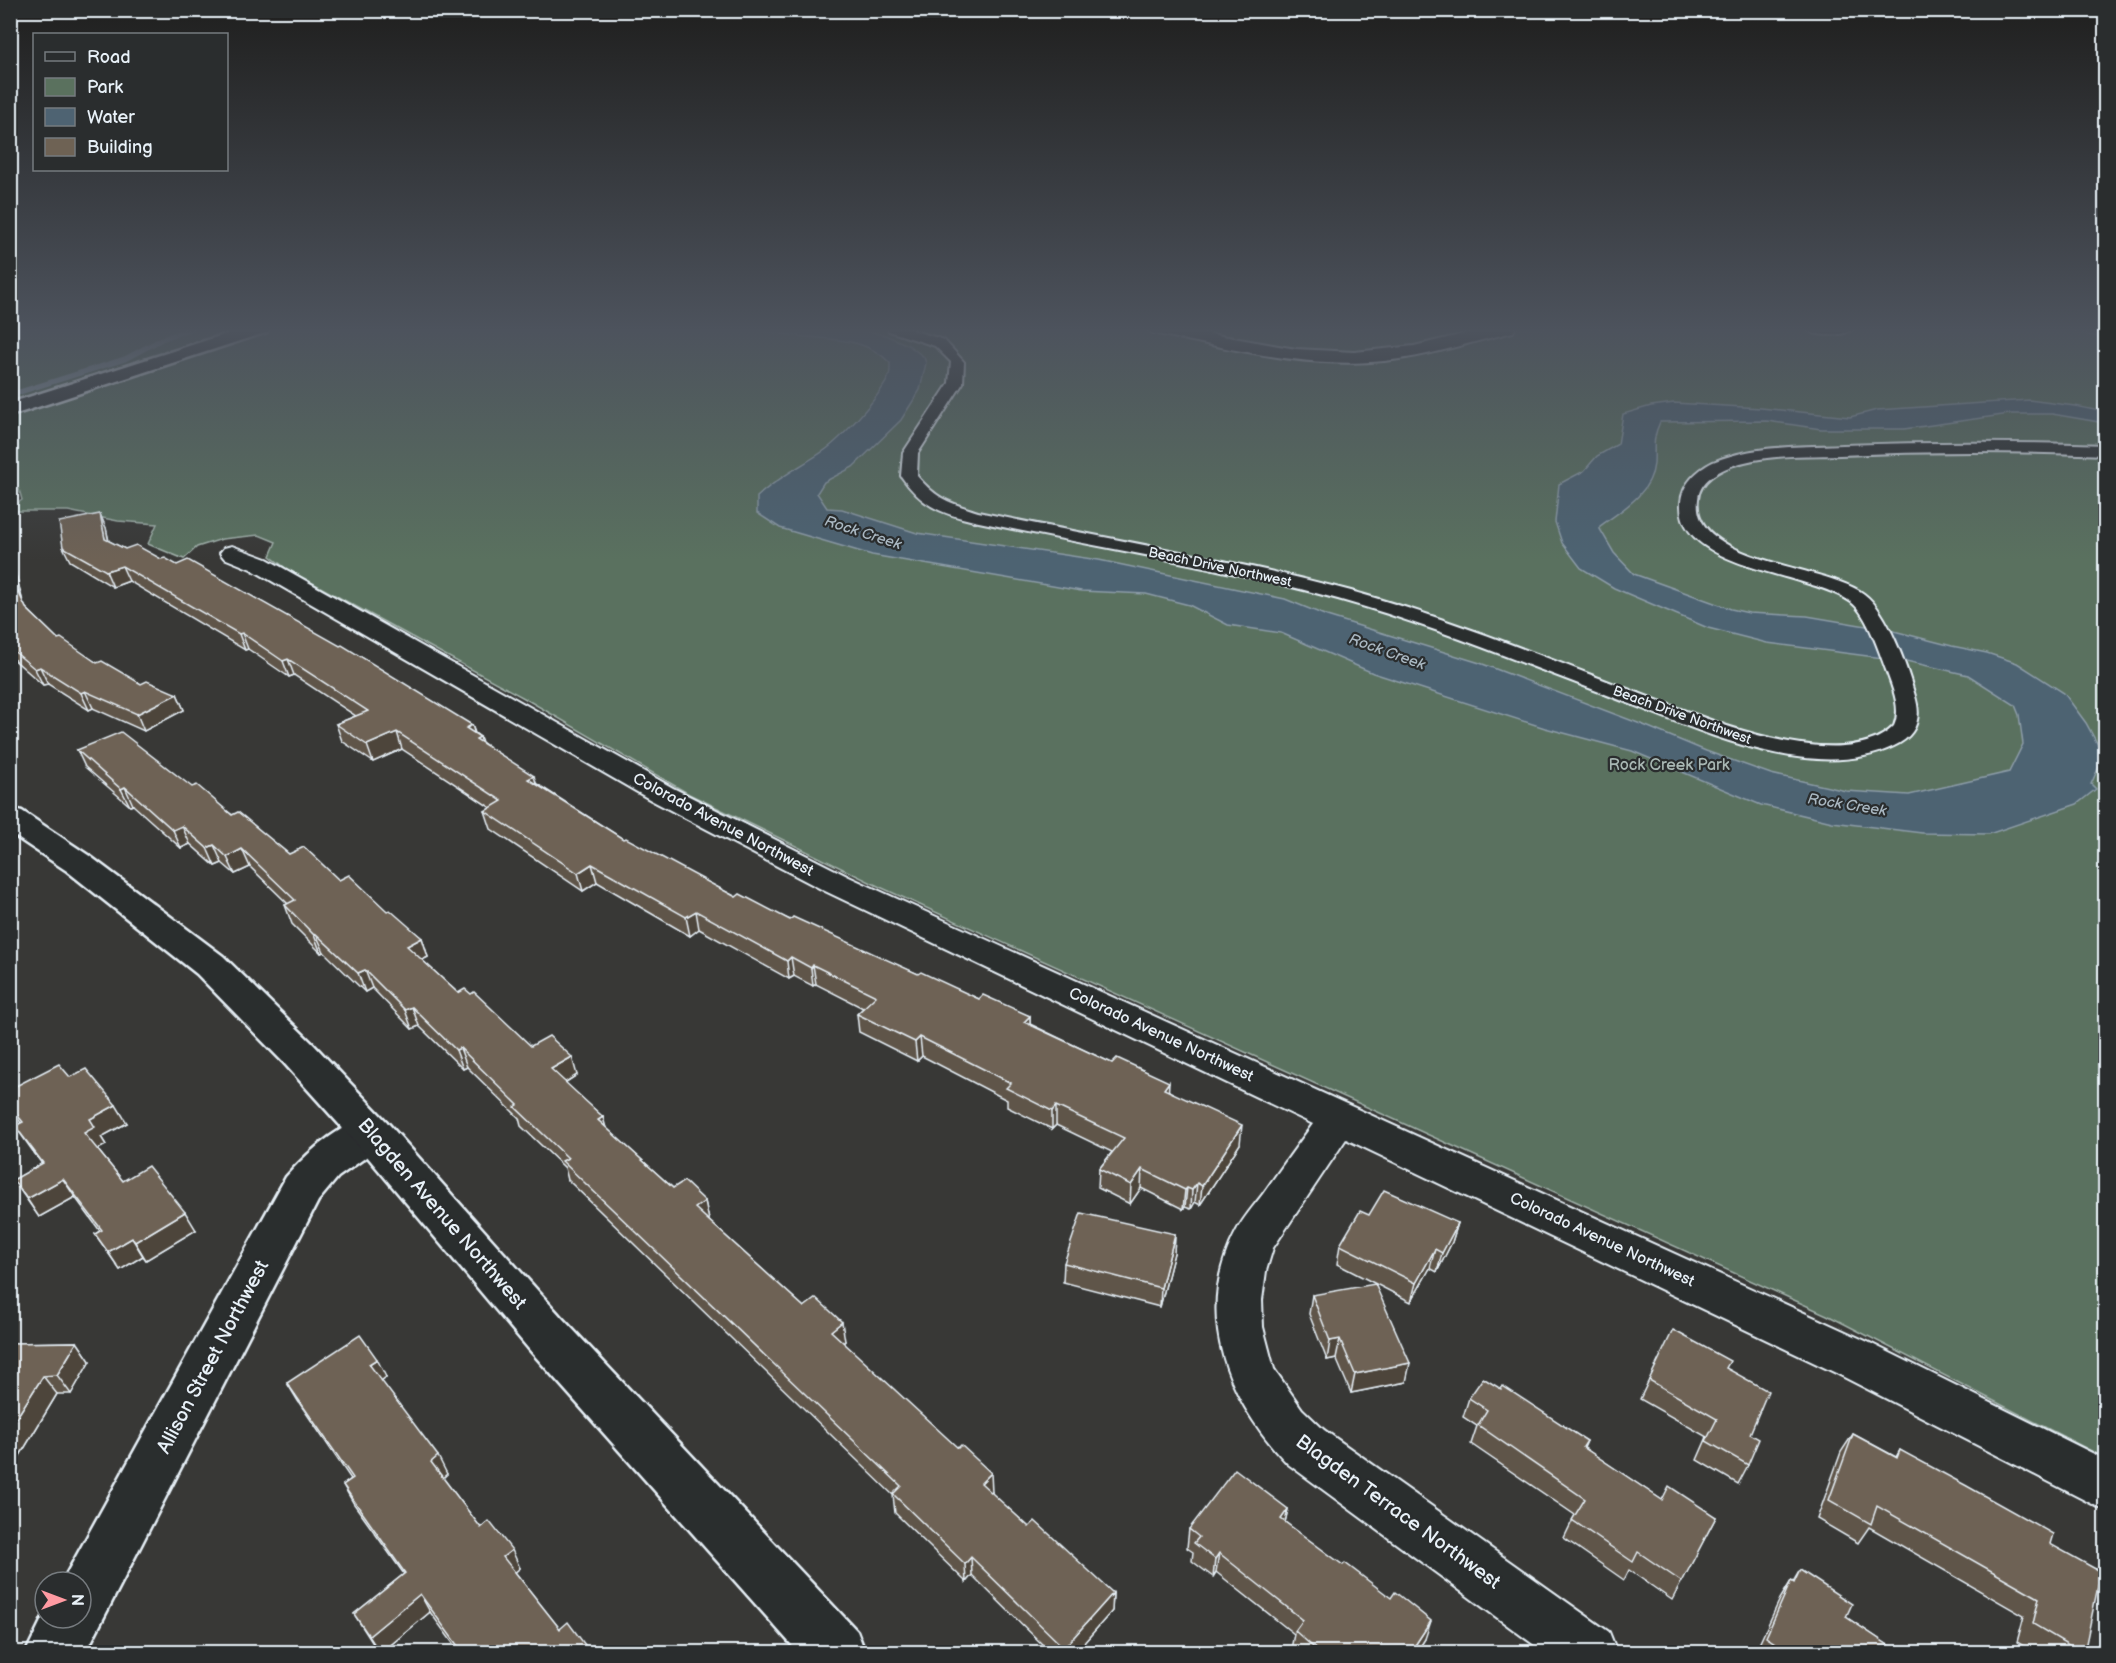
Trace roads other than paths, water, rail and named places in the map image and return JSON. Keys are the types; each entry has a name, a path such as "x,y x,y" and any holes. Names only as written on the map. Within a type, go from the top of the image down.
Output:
{"main road":[{"name":"Blagden Avenue Northwest","path":"10,818 79,864 210,965 298,1053 371,1132 545,1333 836,1653"},
{"name":"Allison Street Northwest","path":"93,1581 302,1189 322,1165 371,1132"},
{"path":"55,1653 67,1630"}],"street":[{"name":"Beach Drive Northwest","path":"941,406 917,438 907,462 910,479 919,491 950,508 1057,534 1272,577 1366,602 1490,643 1721,731 1789,748 1845,751 1876,746 1898,735 1908,721 1909,713 1897,673 1866,607 1850,592 1835,585 1761,565 1716,545 1700,532 1692,519 1689,500 1695,484 1717,467 1742,459 1773,454 1939,447 2106,450"},
{"name":"Colorado Avenue Northwest","path":"232,553 259,564 662,795 827,879 1338,1119 1586,1231 1853,1358 2106,1487"},
{"name":"Blagden Terrace Northwest","path":"1338,1119 1253,1242 1245,1263 1239,1296 1240,1331 1256,1385 1274,1413 1306,1447 1589,1653"}],"water":[{"name":"Rock Creek","path":"869,406 910,406 901,420 853,467 824,482 817,493 827,508 842,509 917,533 1099,560 1285,599 1327,616 1480,663 1771,774 1846,791 1909,795 2009,772 2023,744 2019,715 2015,705 1968,675 1906,661 1767,643 1708,628 1614,588 1581,568 1562,543 1555,522 1559,484 1584,471 1597,456 1618,444 1623,414 1651,406 1719,406 1850,417 1877,410 1944,406 2072,406 2105,412 2105,423 2052,414 2010,414 1904,429 1821,429 1767,421 1660,422 1655,438 1652,475 1647,484 1634,500 1600,526 1614,553 1634,574 1731,609 1749,613 1807,616 1890,630 1987,653 2017,663 2064,693 2086,723 2104,756 2091,784 2096,789 2077,804 1989,834 1922,833 1832,822 1761,805 1632,751 1545,728 1373,673 1281,633 1228,625 1189,605 1146,594 1081,591 872,555 780,528 757,513 757,497 825,450"}],"park label":[{"name":"Rock Creek Park","path":"1669,765"}]}
